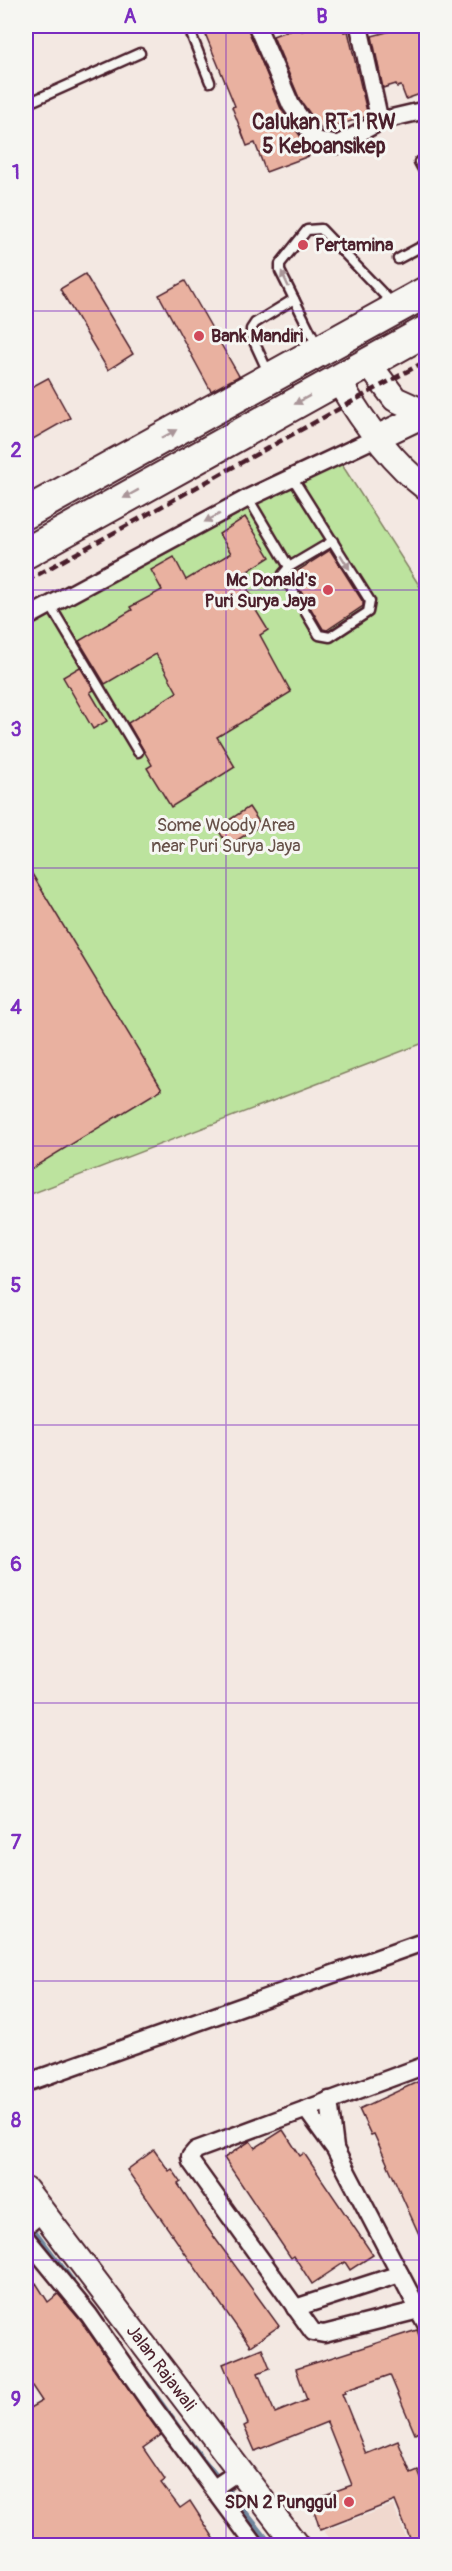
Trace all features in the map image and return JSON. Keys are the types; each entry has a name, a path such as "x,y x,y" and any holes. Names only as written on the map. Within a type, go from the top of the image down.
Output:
{"highway":[{"path":"26,513 426,292"},
{"path":"26,553 426,331"},
{"path":"349,335 368,363"},
{"path":"320,351 338,380"}],"street":[{"path":"257,26 291,105 316,140 337,144 383,120 426,110"},
{"path":"359,26 378,113 383,120"},
{"path":"368,363 395,399 426,414"},
{"path":"338,380 356,409 412,477 426,488"},
{"path":"26,618 248,498 426,414"},
{"path":"26,2083 426,1941"},
{"path":"306,2109 335,2149 423,2317 320,2334 313,2332 190,2162 190,2157 196,2150 329,2100 426,2065"},
{"path":"329,2100 335,2149"},
{"name":"Jalan Rajawali","path":"26,2190 35,2218 236,2473 297,2546"},
{"path":"26,2238 89,2315 153,2407 216,2486 256,2546"},
{"path":"295,2308 400,2274"},
{"path":"216,2486 236,2473"}],"lane":[{"path":"188,26 210,82"},
{"path":"26,104 140,52"},
{"path":"419,162 426,175"},
{"path":"320,351 280,271 280,264 307,230 314,227 321,229 397,308"},
{"path":"398,259 426,244"},
{"path":"271,378 251,335 251,329 255,323 294,299"},
{"path":"292,477 333,541 370,601 368,612 330,637 319,635 283,571 333,541"},
{"path":"248,498 289,567"},
{"path":"50,605 138,752"}],"shaded area":[{"path":"393,2505 409,2545 335,2545 324,2531"}],"green space":[{"name":"Some Woody Area near Puri Surya Jaya","path":"337,457 426,596 426,1042 26,1196 26,629"}],"building":[{"path":"202,26 247,26 281,109 301,137 309,156 266,172 255,143 247,146 232,107 235,106"},
{"path":"300,26 302,31 314,26 342,26 344,32 348,31 368,116 322,130 300,100 273,36"},
{"path":"409,26 426,26 426,92 406,99 401,86 397,87 396,84 383,88 372,36"},
{"path":"85,274 133,354 108,370 60,289"},
{"name":"Bank Mandiri","path":"185,281 239,376 211,391 159,295"},
{"path":"48,378 70,418 26,443 26,390"},
{"path":"245,517 270,557 240,576 255,602 252,604 268,630 260,635 291,692 217,737 235,767 171,807 147,768 152,765 128,723 177,692 156,654 105,684 79,641 132,610 130,607 162,590 151,570 174,557 186,580 231,553 219,534"},
{"name":"Mc Donald's Puri Surya Jaya","path":"330,550 363,602 363,606 327,630 323,629 291,575"},
{"path":"80,667 94,690 90,692 107,721 93,729 63,677"},
{"path":"249,807 261,825 228,846 217,828"},
{"path":"26,864 162,1089 26,1172"},
{"path":"426,2078 426,2250 374,2134 371,2135 359,2109"},
{"path":"283,2130 300,2156 304,2153 373,2255 350,2270 345,2262 312,2284 294,2256 291,2258 224,2158 250,2141 255,2148"},
{"path":"154,2150 169,2171 172,2169 181,2182 178,2184 201,2219 279,2326 250,2346 127,2170"},
{"path":"36,2283 48,2302 58,2294 81,2321 161,2435 143,2448 165,2480 161,2483 180,2508 190,2501 219,2546 26,2546 26,2410 42,2401 26,2377 26,2290"},
{"path":"417,2330 426,2354 426,2428 415,2434 390,2375 344,2391 345,2393 342,2394 366,2454 398,2441 411,2474 418,2471 426,2491 426,2546 413,2546 395,2501 320,2530 311,2500 352,2485 327,2422 255,2451 244,2426 248,2424 223,2364 262,2348 270,2368 258,2373 275,2413 307,2400 296,2369"}],"waterway":[{"path":"29,2224 72,2281"},
{"path":"147,2384 185,2437 272,2546"}],"railway":[{"path":"26,581 426,361"}],"place":[{"name":"Pertamina","path":"303,245"},
{"name":"Bank Mandiri","path":"199,336"},
{"name":"Mc Donald's Puri Surya Jaya","path":"328,590"},
{"name":"SDN 2 Punggul","path":"349,2502"}],"district":[{"name":"Calukan RT 1 RW 5 Keboansikep","path":"324,134"}]}
